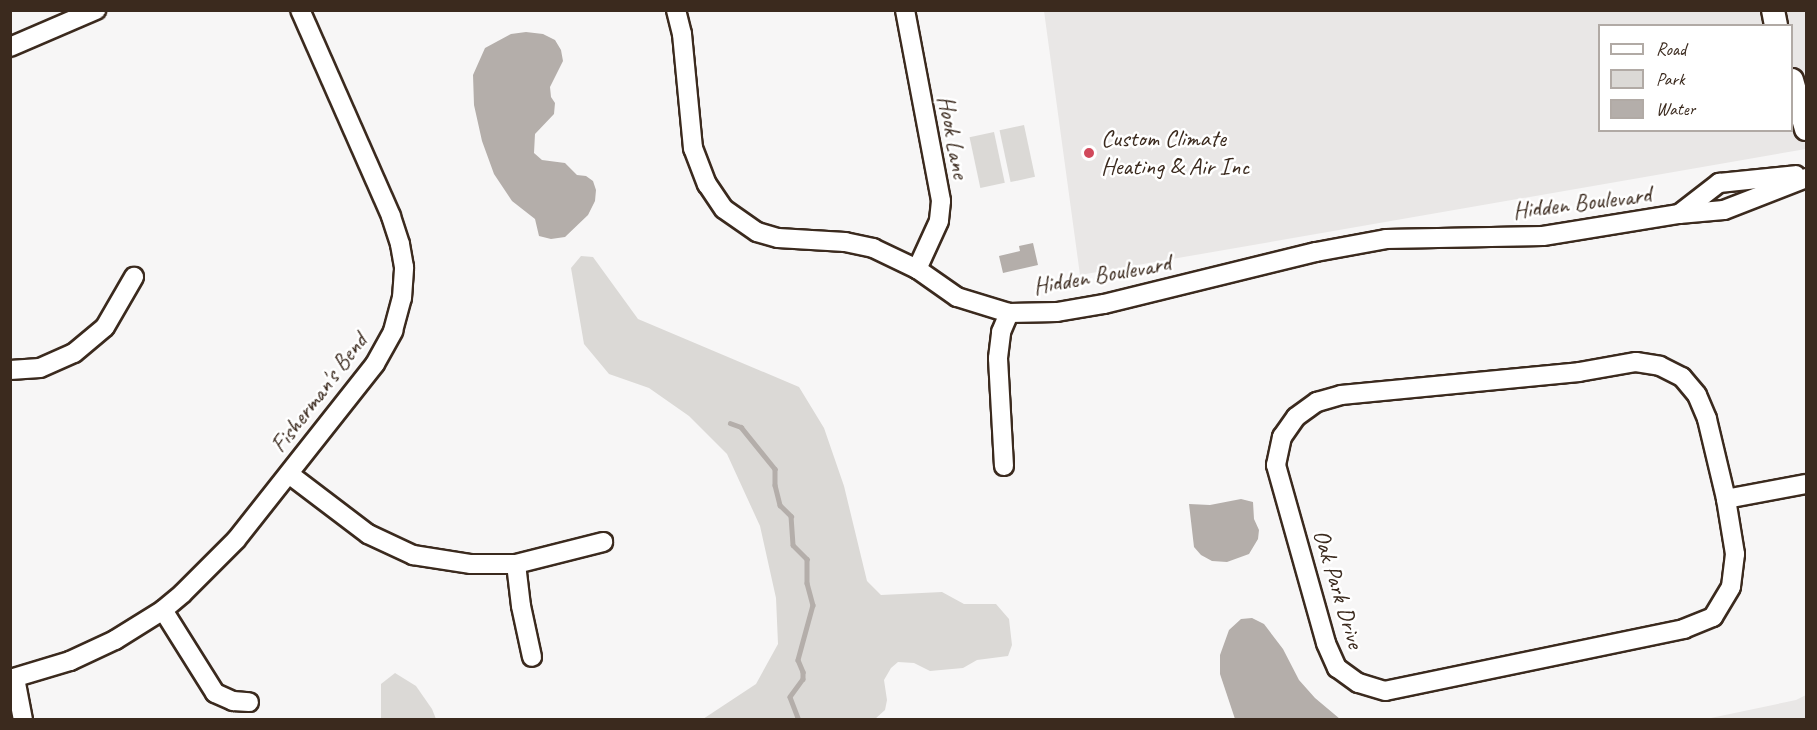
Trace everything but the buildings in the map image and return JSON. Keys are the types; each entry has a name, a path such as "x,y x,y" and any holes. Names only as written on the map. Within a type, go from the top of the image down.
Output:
{"main road":[{"path":"1793,87 1806,129"}],"street":[{"path":"10,47 96,10"},
{"name":"Fisherman's Bend","path":"13,679 70,661 115,640 163,610 236,540 375,364 389,339 402,298 404,267 391,216 300,10"},
{"name":"Hidden Boulevard","path":"676,10 682,34 693,148 707,184 724,209 758,232 778,238 845,242 873,248 917,269 957,297 1009,313 1057,312 1104,304 1316,252 1386,239 1543,236 1679,214 1724,210 1806,176"},
{"name":"Hook Lane","path":"905,10 941,201 939,222 917,269"},
{"name":"Hidden Boulevard","path":"1679,214 1719,183 1806,176"},
{"path":"10,370 40,368 74,353 105,327 134,276"},
{"path":"1004,466 998,358 1001,332 1009,313"},
{"name":"Oak Park Drive","path":"1636,362 1660,366 1682,377 1697,395 1707,419 1726,499 1735,554 1731,587 1713,616 1684,630 1385,691 1358,683 1337,668 1326,643 1276,465 1276,455 1282,437 1296,417 1317,402 1341,395 1579,372 1636,362"},
{"path":"289,474 368,534 413,555 471,564 516,564 603,542"},
{"path":"1726,499 1806,484"},
{"path":"516,564 521,606 532,657"},
{"path":"163,610 215,693 233,701 249,702"},
{"path":"13,679 23,720"}],"shaded area":[{"path":"1044,11 1806,11 1806,149 1080,275"},
{"path":"1806,695 1806,719 1706,719 1796,700"}],"green space":[{"path":"1024,125 1035,177 1011,182 1000,130"},
{"path":"994,132 1005,183 980,188 970,137"},
{"path":"581,256 593,257 638,319 799,387 824,428 844,486 867,581 881,595 942,592 964,604 996,604 1009,619 1012,645 1008,656 977,660 963,668 930,671 914,663 898,662 891,668 884,680 887,700 885,710 875,719 703,719 756,684 778,644 776,598 760,526 727,454 689,416 649,388 609,374 584,344 571,268"},
{"path":"395,673 416,686 436,719 381,719 381,684"}],"water":[{"path":"526,32 543,34 555,40 561,50 563,61 550,87 551,97 555,103 554,114 535,134 534,153 542,160 565,163 577,175 586,176 593,181 596,190 595,201 588,215 565,237 551,239 539,236 535,219 512,201 494,174 482,141 474,105 473,75 485,48 511,34"},
{"path":"1033,243 1038,265 1003,273 999,256 1020,251 1019,246"},
{"path":"1241,499 1253,502 1254,519 1259,530 1258,539 1249,554 1227,562 1212,561 1201,555 1194,547 1189,504 1210,505"},
{"path":"1252,618 1264,624 1283,649 1299,680 1315,698 1340,719 1235,719 1220,674 1220,655 1229,630 1241,619"}],"waterway":[{"path":"730,423 741,427 775,469 775,485 780,505 791,516 793,545 807,559 807,583 813,605 798,660 803,679 790,697 799,720"}],"place":[{"name":"Custom Climate Heating & Air Inc","path":"1089,153"}]}
